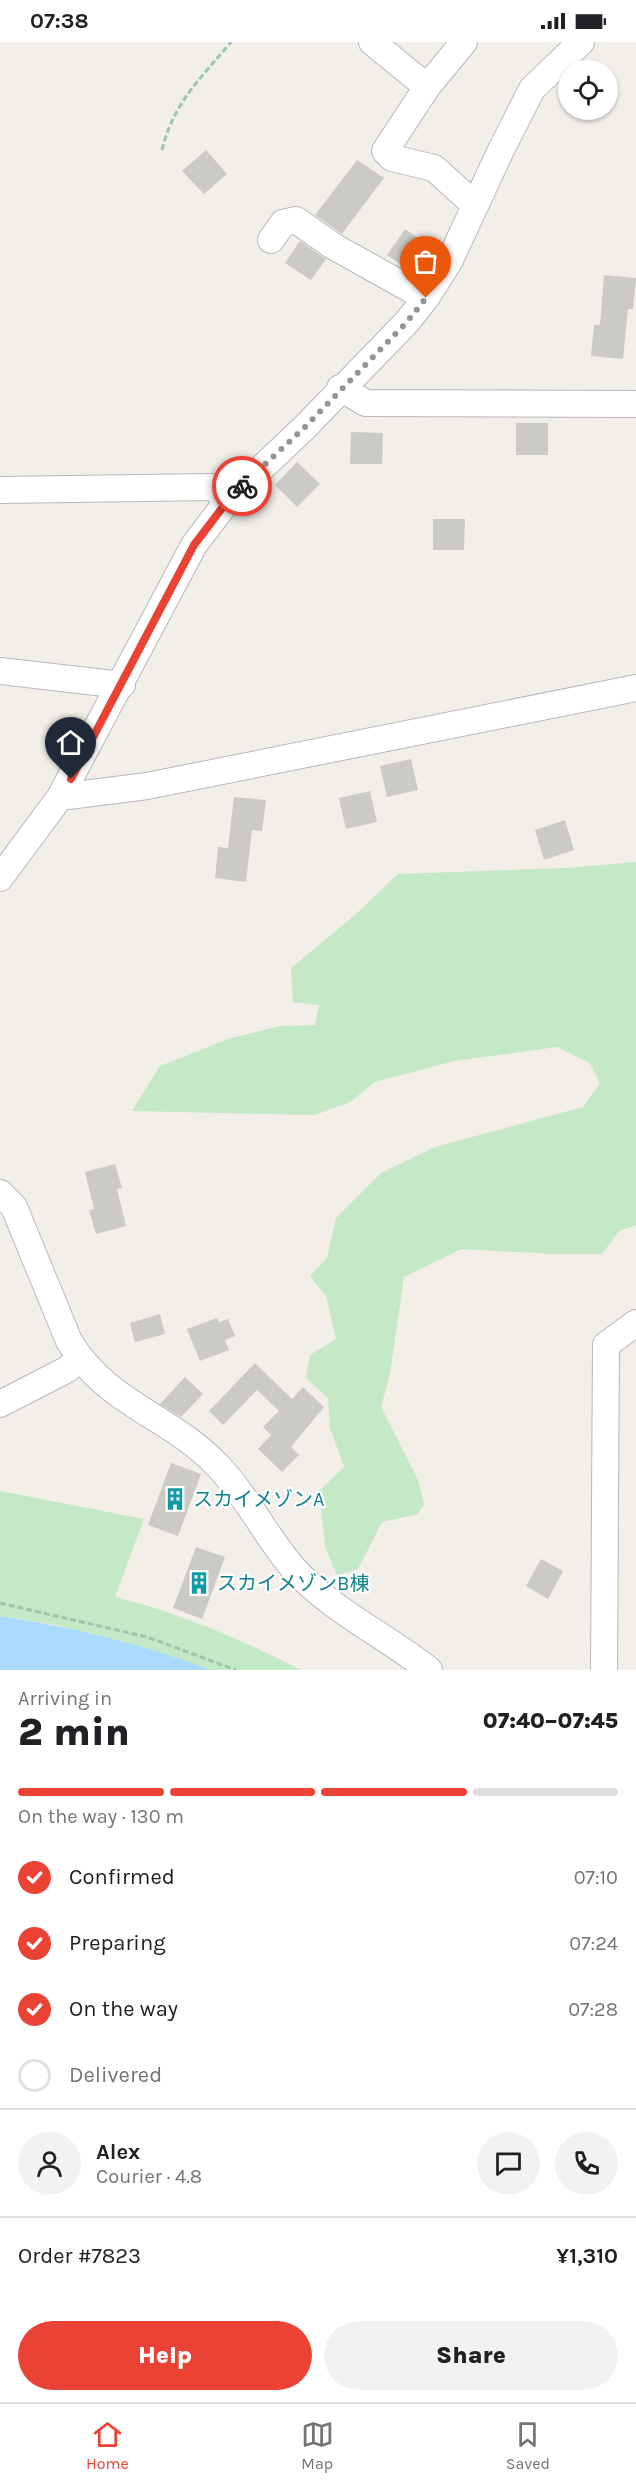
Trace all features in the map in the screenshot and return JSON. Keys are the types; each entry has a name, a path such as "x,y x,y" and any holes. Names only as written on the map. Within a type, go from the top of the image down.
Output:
{"street":[{"path":"372,42 427,87"},
{"path":"464,42 427,87 385,151 392,158 434,168 475,205"},
{"path":"0,878 60,797 122,685 194,545 229,499 305,427 340,388 406,323 426,298 449,262 532,89 581,42"},
{"path":"271,240 283,223 296,220 333,246 426,298"},
{"path":"340,388 366,403 636,404"},
{"path":"0,490 212,487 229,499"},
{"path":"0,671 122,685"},
{"path":"60,797 147,786 636,688"},
{"path":"0,1193 14,1207 69,1341 80,1359 117,1396 176,1429 218,1466 294,1569 347,1615 429,1670"},
{"path":"604,1670 606,1345 636,1323"},
{"path":"0,1404 66,1370 80,1359"}],"path":[{"path":"162,150 168,126 180,103 231,42"},
{"path":"0,1603 147,1636 236,1670"}],"green space":[{"path":"636,862 636,1225 619,1231 602,1254 462,1249 404,1277 390,1374 381,1407 418,1480 424,1504 418,1514 382,1522 358,1569 337,1575 325,1547 319,1491 344,1467 330,1428 328,1398 306,1378 310,1355 336,1339 326,1296 310,1276 327,1258 336,1218 381,1173 435,1147 583,1107 600,1083 590,1063 557,1047 454,1061 375,1082 350,1102 315,1115 132,1111 160,1066 228,1039 280,1026 315,1025 319,1005 293,1002 291,968 354,916 398,874 567,868"},
{"path":"0,1491 144,1519 115,1597 211,1628 301,1670 211,1670 154,1651 56,1625 0,1616"}],"water":[{"path":"0,1616 107,1637 211,1670 0,1670"}],"building":[{"path":"206,150 227,174 204,194 182,171"},
{"path":"357,160 384,178 342,234 315,215"},
{"path":"405,229 431,247 413,273 387,255"},
{"path":"300,241 326,259 311,280 285,263"},
{"path":"604,275 636,278 633,309 628,309 623,359 591,356 594,325 600,325"},
{"path":"516,423 548,423 548,455 516,455"},
{"path":"351,432 383,433 382,464 350,464"},
{"path":"297,462 320,484 297,507 275,485"},
{"path":"433,519 465,519 464,550 433,550"},
{"path":"411,759 418,790 387,797 380,766"},
{"path":"370,791 377,822 346,829 339,798"},
{"path":"234,797 266,800 262,831 252,830 246,882 215,878 218,847 228,848"},
{"path":"565,820 574,850 544,860 535,830"},
{"path":"115,1164 122,1188 117,1189 126,1226 96,1234 89,1210 94,1209 85,1172"},
{"path":"160,1314 165,1334 135,1342 130,1323"},
{"path":"217,1318 219,1322 228,1319 235,1336 225,1340 229,1350 200,1361 187,1329"},
{"path":"255,1363 292,1399 303,1387 324,1407 291,1447 299,1455 282,1472 258,1449 271,1435 263,1427 279,1411 257,1390 223,1425 209,1411"},
{"path":"185,1377 203,1394 181,1417 160,1404"},
{"name":"スカイメゾンA","path":"171,1463 201,1474 178,1536 148,1525"},
{"name":"スカイメゾンB棟","path":"196,1547 225,1557 202,1619 173,1608"},
{"path":"541,1559 563,1571 548,1599 526,1586"}],"way so far":[{"path":"242,486 305,427 340,388 406,323 426,298"}],"place":[{"name":"スカイメゾンA","path":"175,1499"},
{"name":"スカイメゾンB棟","path":"199,1583"}],"route":[{"path":"71,779 194,545 229,499 242,486"}]}
